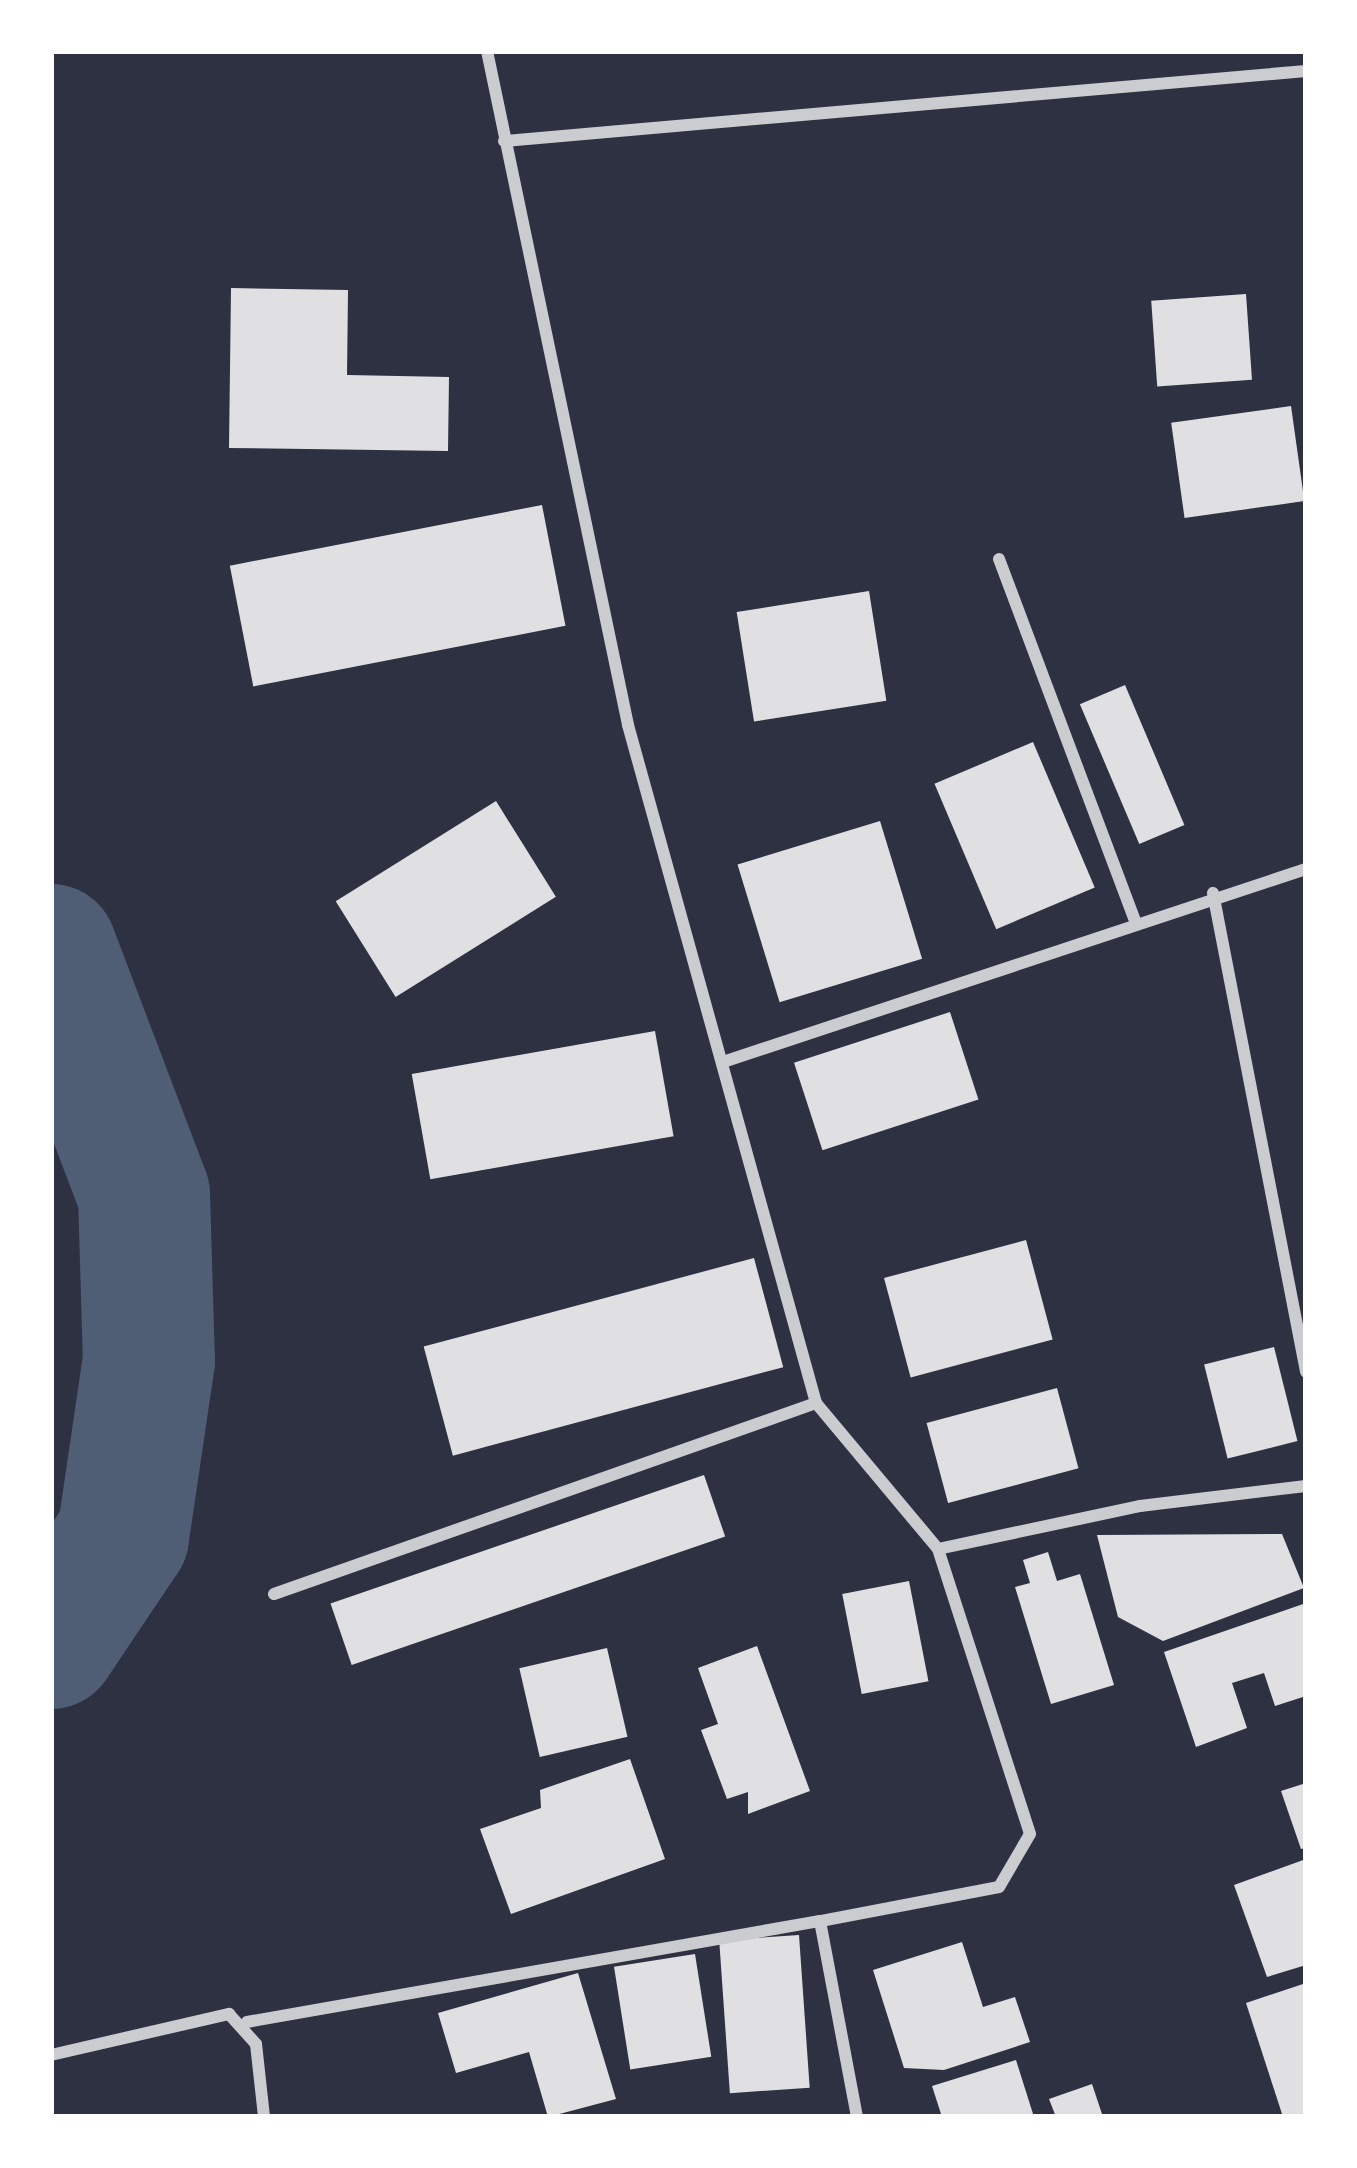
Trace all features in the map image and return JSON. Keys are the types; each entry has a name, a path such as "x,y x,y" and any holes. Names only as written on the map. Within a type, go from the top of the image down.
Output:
{"street":[{"path":"51,2055 212,2013 247,2022 999,1887 1022,1859 1030,1834 938,1550 816,1403 628,724 487,51"},
{"path":"504,140 1306,71"},
{"path":"999,559 1134,919"},
{"path":"722,1062 1213,892 1306,869"},
{"path":"1213,892 1306,1372"},
{"path":"274,1594 816,1403"},
{"path":"938,1550 1140,1506 1306,1486"},
{"path":"820,1921 857,2117"},
{"path":"247,2022 264,2117"}],"building":[{"path":"231,288 348,290 347,375 449,377 448,451 229,448"},
{"path":"1246,294 1252,380 1157,386 1151,301"},
{"path":"1291,406 1304,501 1185,518 1171,423"},
{"path":"542,505 565,626 253,686 230,566"},
{"path":"869,591 886,701 754,722 737,612"},
{"path":"1125,685 1184,825 1139,844 1080,704"},
{"path":"1033,742 1095,887 996,929 935,784"},
{"path":"496,801 556,897 396,997 336,901"},
{"path":"880,821 922,959 780,1002 738,865"},
{"path":"950,1012 978,1099 822,1150 794,1063"},
{"path":"655,1031 674,1136 430,1179 412,1074"},
{"path":"1026,1240 1053,1339 911,1378 884,1278"},
{"path":"754,1258 783,1367 453,1456 424,1347"},
{"path":"1274,1347 1297,1441 1228,1459 1204,1364"},
{"path":"1057,1388 1078,1468 948,1503 927,1423"},
{"path":"704,1475 725,1536 352,1665 331,1604"},
{"path":"1282,1534 1304,1588 1163,1641 1118,1617 1097,1535"},
{"path":"1048,1552 1057,1581 1080,1574 1114,1685 1051,1704 1015,1587 1030,1583 1023,1560"},
{"path":"909,1581 928,1681 862,1694 842,1594"},
{"path":"1306,1603 1306,1696 1275,1706 1264,1673 1232,1683 1247,1728 1196,1747 1164,1652"},
{"path":"757,1646 810,1791 748,1814 748,1792 727,1799 701,1730 718,1724 698,1668"},
{"path":"607,1648 627,1737 540,1757 519,1668"},
{"path":"630,1759 665,1859 511,1914 480,1829 541,1808 540,1790"},
{"path":"1306,1783 1306,1848 1301,1849 1281,1791"},
{"path":"1306,1859 1306,1965 1267,1977 1234,1885"},
{"path":"799,1935 810,2088 730,2093 719,1941"},
{"path":"962,1942 983,2007 1015,1997 1030,2042 944,2070 904,2068 873,1970"},
{"path":"695,1954 711,2057 630,2070 614,1967"},
{"path":"578,1973 616,2099 548,2117 529,2052 456,2073 438,2013"},
{"path":"1306,1983 1306,2117 1283,2117 1246,2003"},
{"path":"1016,2060 1034,2117 942,2117 932,2086"},
{"path":"1092,2084 1103,2117 1056,2117 1049,2099"}],"waterway":[{"path":"51,950 144,1195 149,1360 123,1536 51,1643"}]}
